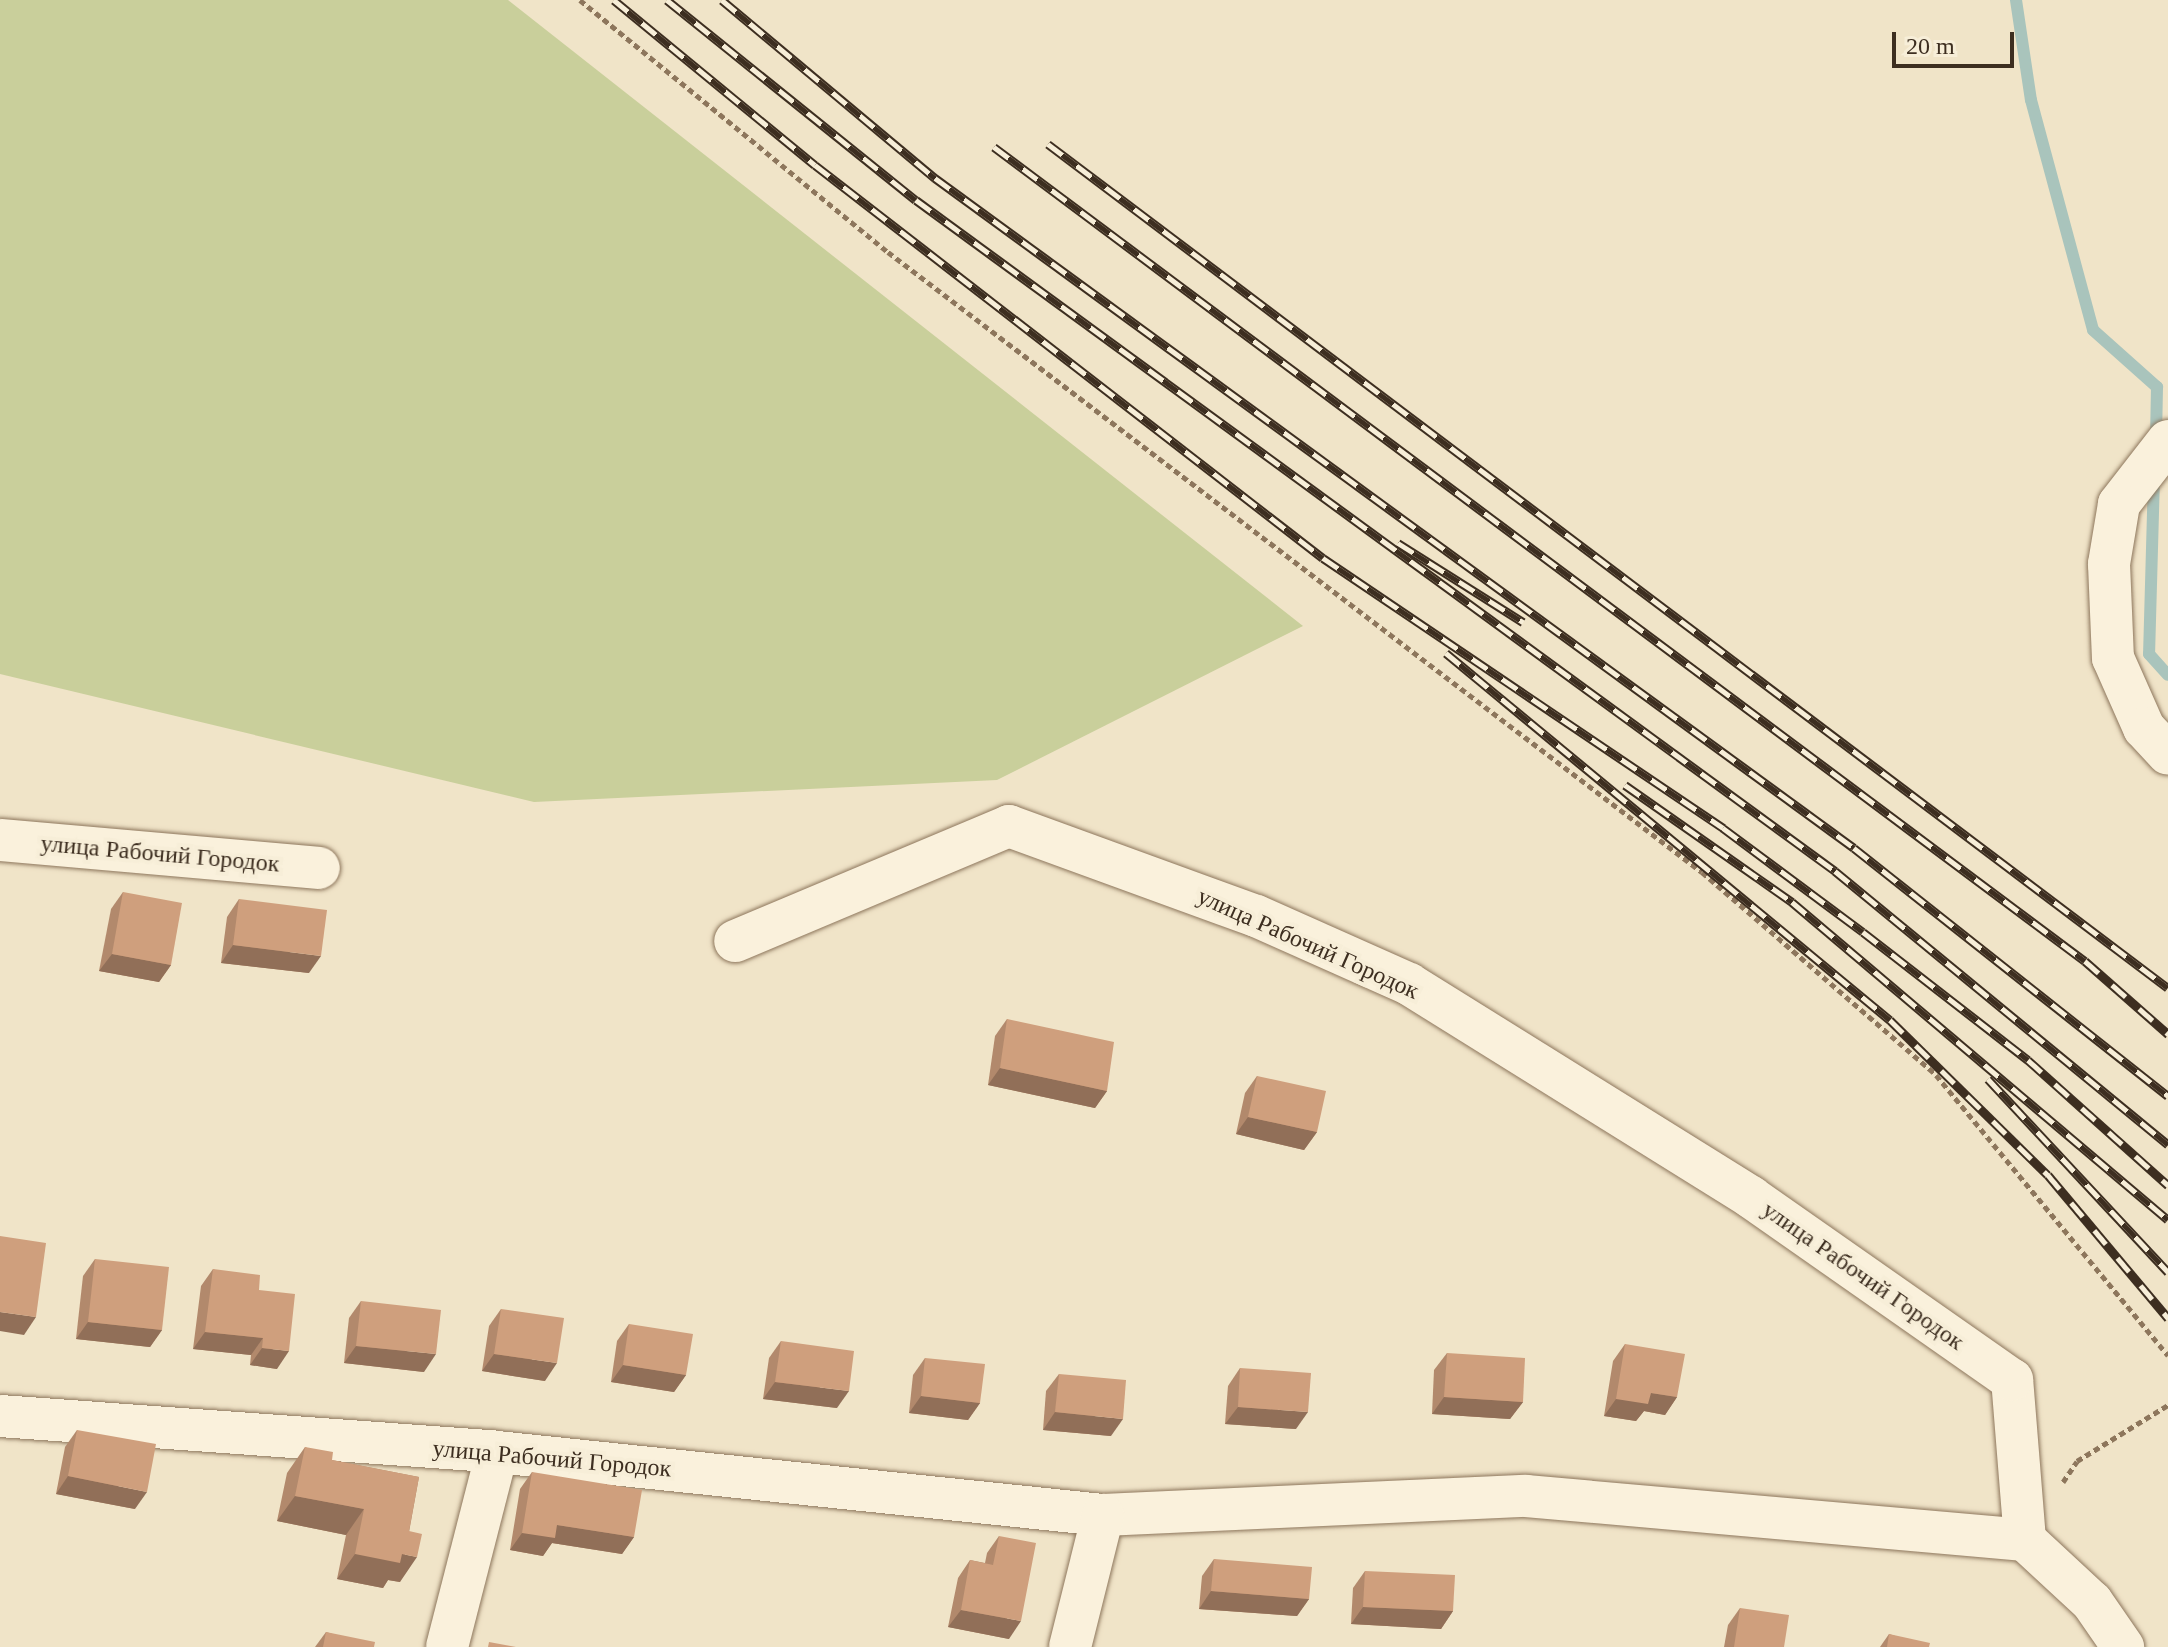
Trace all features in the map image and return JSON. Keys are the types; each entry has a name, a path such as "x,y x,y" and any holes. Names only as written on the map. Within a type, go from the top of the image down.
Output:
{"street":[{"path":"2168,441 2119,504 2109,564 2113,658 2144,728 2168,754"},
{"name":"улица Рабочий Городок","path":"0,1416 497,1452 1103,1515 1526,1496 2025,1540 2012,1380 1751,1197 1409,984 1256,916 1009,826 735,941"},
{"name":"улица Рабочий Городок","path":"0,840 319,868"},
{"path":"447,1647 497,1452"},
{"path":"1070,1647 1103,1515"},
{"path":"2025,1540 2092,1602 2123,1647"}],"path":[{"path":"580,0 888,252 1702,872 1936,1075 2168,1355"},
{"path":"2060,1487 2077,1461 2168,1405"}],"green space":[{"path":"0,0 508,0 1303,626 997,780 534,802 0,674"}],"building":[{"path":"123,892 182,903 171,965 112,954"},
{"path":"239,899 327,910 321,956 233,945"},
{"path":"1007,1019 1114,1042 1107,1091 1000,1068"},
{"path":"1257,1076 1326,1091 1317,1132 1248,1117"},
{"path":"0,1236 46,1243 36,1317 0,1312"},
{"path":"95,1259 169,1267 162,1330 88,1322"},
{"path":"213,1269 260,1275 259,1290 295,1294 289,1351 262,1348 263,1338 205,1332"},
{"path":"361,1301 441,1310 436,1354 356,1346"},
{"path":"501,1309 564,1318 557,1363 494,1354"},
{"path":"629,1324 693,1334 686,1375 623,1365"},
{"path":"781,1341 854,1351 849,1391 775,1382"},
{"path":"1625,1344 1685,1354 1677,1397 1651,1393 1648,1404 1616,1399"},
{"path":"1447,1353 1525,1358 1523,1402 1444,1397"},
{"path":"925,1358 985,1364 980,1403 921,1396"},
{"path":"1240,1368 1311,1373 1308,1412 1238,1407"},
{"path":"1059,1374 1126,1380 1123,1419 1055,1412"},
{"path":"77,1430 156,1444 147,1492 68,1476"},
{"path":"305,1447 333,1452 332,1460 419,1477 409,1531 422,1534 417,1557 402,1554 400,1563 355,1554 364,1509 295,1496"},
{"path":"532,1472 642,1490 634,1537 557,1525 555,1538 522,1533"},
{"path":"999,1536 1036,1543 1021,1621 961,1610 970,1560 993,1565"},
{"path":"1214,1559 1312,1567 1309,1599 1211,1591"},
{"path":"1365,1571 1455,1575 1453,1611 1363,1607"},
{"path":"1740,1608 1789,1615 1784,1647 1734,1647"},
{"path":"326,1632 375,1642 374,1647 323,1647"},
{"path":"1889,1634 1930,1643 1929,1647 1887,1647"},
{"path":"489,1642 516,1647 488,1647"}],"waterway":[{"path":"2016,0 2031,100 2093,330 2157,387 2156,439"},
{"path":"2154,477 2149,654 2168,675"}],"railway":[{"path":"614,0 815,165 1323,558 1723,828 1863,932 2028,1060 2168,1185"},
{"path":"667,0 916,200 1835,871 2168,1145"},
{"path":"722,0 935,178 1854,848 2168,1096"},
{"path":"1048,144 2168,988"},
{"path":"994,147 2085,961 2168,1034"},
{"path":"1398,543 1523,622"},
{"path":"1446,653 1890,1020 2048,1175 2168,1318"},
{"path":"1625,785 1792,902 2168,1220"},
{"path":"1988,1079 2168,1272"}]}
